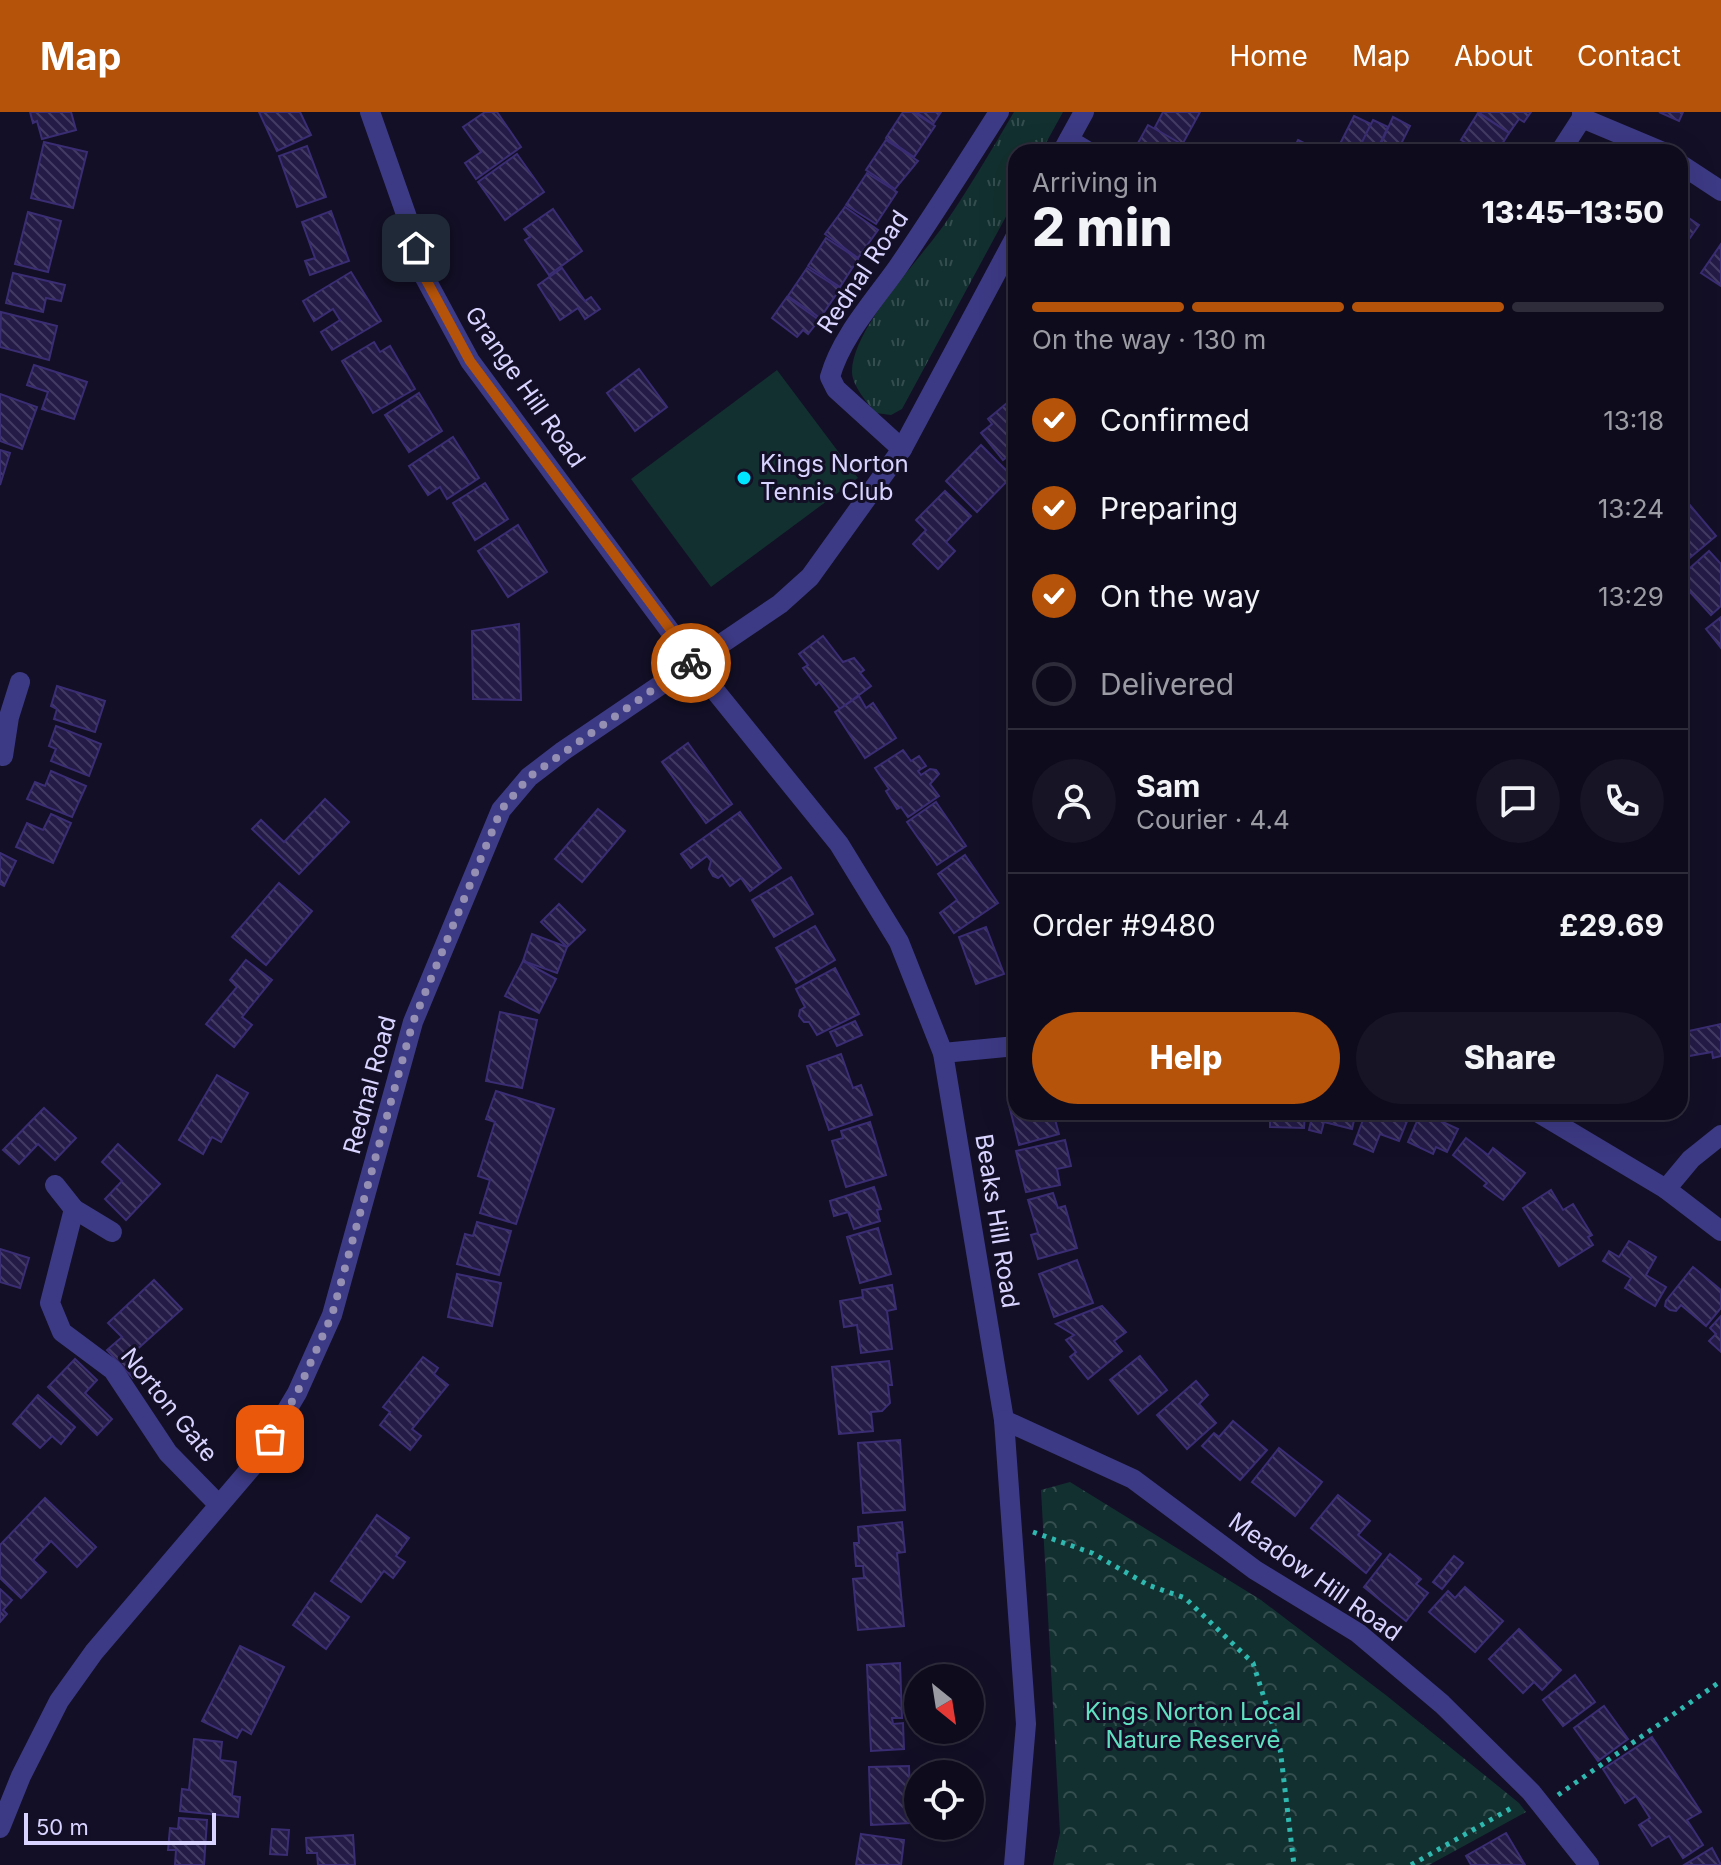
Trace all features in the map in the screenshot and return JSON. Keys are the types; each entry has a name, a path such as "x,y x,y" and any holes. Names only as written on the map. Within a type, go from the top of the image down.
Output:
{"street":[{"name":"Grange Hill Road","path":"370,112 424,276 470,361 694,661"},
{"name":"Rednal Road","path":"902,449 836,389 830,377 844,344 999,112"},
{"path":"1067,144 1084,112"},
{"path":"1565,144 1582,115 1645,144"},
{"path":"1688,169 1721,191"},
{"name":"Rednal Road","path":"0,1828 21,1776 59,1701 94,1652 256,1462 297,1393 332,1315 413,1022 501,810 529,777 780,604 810,577 902,449 1008,251"},
{"name":"Beaks Hill Road","path":"694,661 839,844 899,942 943,1053 1004,1420 1026,1724 1014,1865"},
{"path":"3,756 4,716 20,682"},
{"path":"943,1053 1008,1047"},
{"path":"1550,1120 1666,1189 1721,1231"},
{"path":"1666,1189 1691,1159 1721,1135"},
{"path":"55,1185 74,1209 112,1232"},
{"name":"Norton Gate","path":"74,1209 50,1303 62,1332 113,1370 168,1453 219,1505"},
{"name":"Meadow Hill Road","path":"1004,1420 1133,1479 1255,1570 1358,1633 1442,1704 1537,1799 1589,1865"}],"path":[{"path":"1012,1534 1035,1532 1092,1553 1148,1585 1185,1598 1253,1663 1280,1748 1294,1865"},
{"path":"1411,1865 1519,1803 1537,1799 1721,1681"}],"green space":[{"path":"1014,112 1063,112 1045,144 1008,144 1008,213 902,409 891,415 876,413 854,382 855,354 875,315 946,222"},
{"name":"Kings Norton Tennis Club","path":"777,370 858,478 711,587 631,479"},
{"name":"Kings Norton Local Nature Reserve","path":"1070,1482 1261,1600 1387,1696 1519,1803 1526,1812 1429,1865 1053,1865 1060,1833 1041,1490"}],"building":[{"path":"30,112 71,112 76,130 42,139 37,121 33,123"},
{"path":"259,112 300,112 311,135 277,151"},
{"path":"485,112 497,112 521,147 476,179 465,163 481,152 463,127"},
{"path":"903,112 913,112 935,126 914,157 886,138"},
{"path":"916,112 941,112 933,124"},
{"path":"1163,112 1200,112 1183,144 1154,129"},
{"path":"1478,112 1531,112 1524,122 1519,119 1509,133"},
{"path":"1659,112 1683,112 1679,121"},
{"path":"1478,113 1509,133 1502,144 1467,144 1461,140"},
{"path":"1354,116 1371,124 1362,144 1340,144"},
{"path":"1393,117 1410,126 1401,144 1381,144"},
{"path":"1373,120 1388,127 1380,144 1361,144"},
{"path":"1148,125 1178,142 1177,144 1137,144"},
{"path":"886,140 918,161 895,189 866,170"},
{"path":"44,142 87,152 73,208 31,198"},
{"path":"307,146 326,197 297,207 279,156"},
{"path":"517,154 544,192 505,220 478,182"},
{"path":"867,173 897,192 876,224 846,205"},
{"path":"845,207 878,230 858,258 825,234"},
{"path":"553,209 582,251 549,275 525,240 530,237 524,229"},
{"path":"331,211 349,261 310,275 305,261 315,258 302,222"},
{"path":"28,212 61,221 48,272 15,264"},
{"path":"1688,217 1699,225 1688,241"},
{"path":"826,238 858,259 840,287 808,266"},
{"path":"1721,244 1721,286 1701,273"},
{"path":"562,268 585,301 591,297 600,309 585,319 578,308 560,320 538,285"},
{"path":"807,268 840,289 820,318 788,296"},
{"path":"351,272 381,321 332,350 321,332 340,320 333,309 314,321 303,301"},
{"path":"13,273 65,285 61,301 46,298 43,312 6,303"},
{"path":"787,297 819,320 808,334 803,330 797,337 772,318"},
{"path":"1,312 57,326 49,360 0,347"},
{"path":"374,342 380,352 390,346 415,389 373,413 342,361"},
{"path":"34,365 87,382 74,419 42,409 48,392 27,385"},
{"path":"639,369 667,407 635,431 607,393"},
{"path":"419,393 442,431 409,452 385,415"},
{"path":"0,394 37,407 22,449 0,441"},
{"path":"1008,402 1008,456 1003,460 981,433 992,424 988,419"},
{"path":"453,437 479,478 447,499 440,487 428,495 409,466"},
{"path":"981,445 1008,472 1008,480 977,512 946,481"},
{"path":"0,450 10,453 0,485"},
{"path":"485,483 508,519 475,540 453,503"},
{"path":"945,491 971,516 946,542 955,551 938,569 913,544 926,530 916,520"},
{"path":"1688,505 1716,536 1688,559"},
{"path":"518,525 547,572 508,597 478,551"},
{"path":"1709,551 1721,564 1721,606 1711,615 1688,590 1688,570"},
{"path":"1721,617 1721,648 1706,629"},
{"path":"519,624 521,700 473,699 472,631"},
{"path":"823,636 843,662 854,658 864,670 860,673 871,686 840,709 819,682 816,685 803,668 808,665 799,654"},
{"path":"57,686 105,701 95,732 54,719 57,709 51,706"},
{"path":"859,696 866,708 873,703 896,738 865,758 835,712"},
{"path":"56,726 101,744 89,776 51,761 56,749 49,746"},
{"path":"688,743 732,804 706,823 662,762"},
{"path":"903,750 911,761 919,756 926,766 918,771 921,775 930,769 939,774 930,784 939,796 908,817 901,807 897,809 886,791 889,789 875,768"},
{"path":"51,771 86,786 72,817 27,799 35,782 45,786"},
{"path":"325,799 349,822 299,874 252,829 261,820 284,842"},
{"path":"936,802 966,846 937,865 907,822"},
{"path":"598,809 625,831 582,882 555,859"},
{"path":"740,812 781,868 750,891 741,878 730,886 722,875 718,878 713,876 707,856 691,868 681,854"},
{"path":"51,814 71,823 53,863 16,847 27,823 43,830"},
{"path":"0,853 16,861 4,886 0,884"},
{"path":"965,855 998,903 954,933 940,913 957,900 938,874"},
{"path":"791,877 813,914 774,937 752,900"},
{"path":"279,883 312,911 266,965 232,937"},
{"path":"559,904 585,930 567,947 541,922"},
{"path":"815,926 835,960 796,983 776,948"},
{"path":"986,927 1004,974 976,984 959,937"},
{"path":"532,934 567,947 557,973 523,961"},
{"path":"246,960 272,980 242,1017 252,1025 234,1047 206,1024 237,987 230,980"},
{"path":"523,961 556,979 539,1013 505,996"},
{"path":"835,968 859,1014 817,1035 809,1022 804,1022 799,1016 800,1010 805,1007 796,989"},
{"path":"500,1012 537,1020 522,1088 486,1081"},
{"path":"855,1021 862,1035 837,1046 830,1032"},
{"path":"1721,1024 1721,1056 1713,1058 1712,1052 1689,1056 1688,1031"},
{"path":"841,1054 853,1088 861,1085 872,1115 829,1130 807,1066"},
{"path":"217,1075 248,1093 221,1142 212,1137 203,1154 179,1140"},
{"path":"496,1091 554,1109 516,1224 480,1213 490,1180 478,1176 495,1122 486,1119"},
{"path":"44,1108 76,1138 55,1160 38,1144 19,1164 3,1150"},
{"path":"1013,1120 1055,1120 1059,1134 1019,1145"},
{"path":"1270,1120 1304,1120 1304,1128 1270,1127"},
{"path":"1311,1120 1354,1120 1352,1129 1324,1122 1321,1133 1309,1130"},
{"path":"1363,1120 1408,1120 1399,1141 1380,1134 1373,1152 1354,1144"},
{"path":"1418,1120 1438,1120 1458,1129 1447,1152 1436,1147 1433,1154 1408,1142"},
{"path":"870,1122 886,1175 846,1187 832,1141 843,1138 841,1131"},
{"path":"1466,1138 1488,1155 1493,1148 1525,1173 1503,1200 1453,1155"},
{"path":"1065,1140 1071,1166 1057,1169 1060,1185 1026,1192 1016,1151"},
{"path":"118,1144 160,1184 126,1220 105,1199 122,1181 102,1162"},
{"path":"874,1187 881,1209 877,1210 880,1221 854,1229 848,1212 834,1216 830,1201"},
{"path":"1551,1190 1563,1210 1573,1204 1592,1235 1588,1237 1593,1245 1559,1266 1523,1208"},
{"path":"1053,1193 1058,1208 1065,1206 1077,1248 1038,1259 1031,1235 1038,1233 1028,1200"},
{"path":"477,1222 511,1231 499,1275 457,1264 465,1234 473,1236"},
{"path":"878,1228 891,1274 860,1283 847,1237"},
{"path":"1629,1241 1656,1257 1646,1275 1666,1287 1655,1306 1625,1288 1631,1278 1603,1261 1609,1251 1619,1257"},
{"path":"0,1249 29,1258 20,1288 0,1282"},
{"path":"1077,1260 1093,1303 1054,1317 1039,1274"},
{"path":"1693,1267 1721,1290 1721,1308 1706,1326 1681,1305 1676,1311 1665,1306"},
{"path":"457,1274 501,1283 492,1326 448,1317"},
{"path":"154,1280 182,1309 133,1353 145,1366 133,1378 107,1350 122,1337 108,1323"},
{"path":"892,1285 896,1309 887,1311 892,1349 861,1353 857,1325 844,1327 840,1301 863,1297 862,1290"},
{"path":"1102,1306 1126,1332 1114,1341 1122,1351 1088,1379 1070,1357 1076,1352 1066,1340 1074,1335 1056,1324"},
{"path":"1721,1316 1721,1352 1709,1341 1716,1334 1710,1328"},
{"path":"1140,1356 1167,1390 1138,1414 1110,1380"},
{"path":"423,1357 438,1368 434,1374 448,1385 412,1429 421,1436 410,1450 380,1425 390,1412 383,1407"},
{"path":"75,1359 97,1380 85,1393 112,1419 97,1435 48,1387"},
{"path":"889,1361 892,1385 888,1385 890,1403 882,1411 871,1412 873,1431 839,1434 832,1367"},
{"path":"1196,1381 1208,1395 1199,1404 1216,1423 1187,1449 1157,1415"},
{"path":"38,1395 75,1427 61,1444 52,1436 40,1448 13,1424"},
{"path":"1233,1421 1267,1450 1240,1480 1202,1446 1214,1433 1219,1437"},
{"path":"900,1440 905,1510 863,1513 858,1443"},
{"path":"1279,1448 1322,1482 1295,1516 1252,1482"},
{"path":"1338,1495 1370,1521 1358,1535 1381,1554 1366,1573 1311,1528"},
{"path":"45,1498 96,1547 77,1567 51,1541 33,1560 46,1572 21,1598 0,1578 0,1545"},
{"path":"377,1515 409,1538 396,1556 405,1562 393,1578 384,1571 361,1602 331,1581"},
{"path":"902,1522 905,1552 897,1553 904,1626 858,1630 853,1579 864,1578 863,1566 856,1566 854,1543 859,1543 858,1527"},
{"path":"1390,1554 1421,1579 1416,1584 1428,1593 1406,1621 1364,1587"},
{"path":"1454,1556 1463,1563 1442,1589 1433,1582"},
{"path":"1465,1587 1503,1621 1475,1652 1429,1612 1448,1591 1455,1598"},
{"path":"0,1589 12,1600 3,1610 7,1614 0,1622"},
{"path":"315,1593 349,1617 326,1649 293,1625"},
{"path":"1519,1629 1561,1670 1542,1690 1534,1682 1523,1693 1489,1659"},
{"path":"240,1646 284,1667 251,1734 242,1729 237,1738 202,1721"},
{"path":"900,1663 902,1718 892,1718 893,1724 903,1723 904,1749 871,1751 867,1665"},
{"path":"1575,1675 1595,1702 1563,1726 1543,1700"},
{"path":"1604,1706 1628,1739 1598,1761 1574,1728"},
{"path":"1652,1737 1701,1812 1687,1820 1703,1845 1683,1858 1669,1836 1652,1846 1639,1825 1650,1818 1636,1796 1625,1803 1603,1769"},
{"path":"194,1739 222,1742 220,1760 236,1762 232,1796 240,1797 238,1817 180,1811 182,1789 189,1790"},
{"path":"904,1766 904,1823 871,1825 869,1767"},
{"path":"179,1818 207,1820 204,1865 175,1865 176,1850 168,1850 170,1828 178,1829"},
{"path":"272,1829 289,1830 287,1855 270,1854"},
{"path":"1506,1833 1525,1865 1471,1865 1466,1856"},
{"path":"861,1834 904,1840 901,1865 856,1865"},
{"path":"353,1835 355,1865 318,1865 317,1853 307,1853 306,1838"},
{"path":"1712,1848 1721,1865 1684,1865"}],"way so far":[{"path":"270,1439 297,1393 332,1315 413,1022 501,810 529,777 691,663"}],"place":[{"name":"Kings Norton Tennis Club","path":"744,478"}],"route":[{"path":"416,248 424,276 470,361 694,661 691,663"}]}
